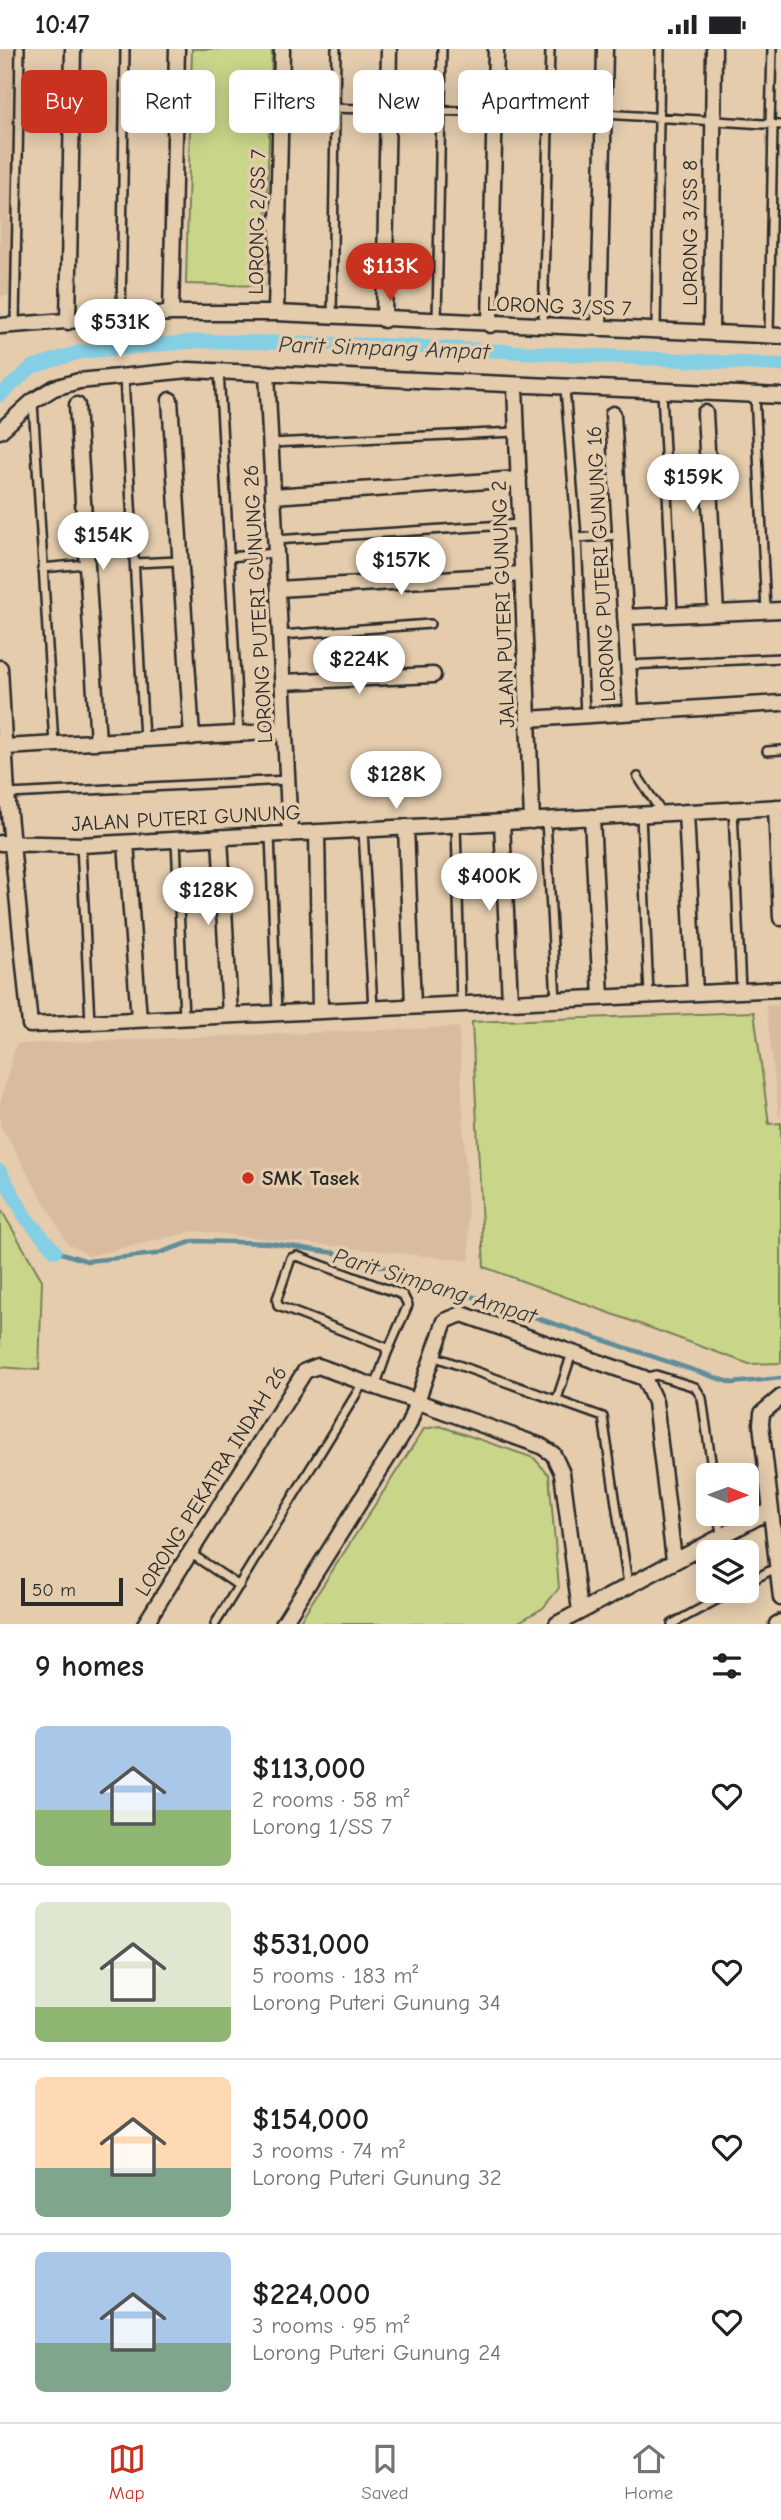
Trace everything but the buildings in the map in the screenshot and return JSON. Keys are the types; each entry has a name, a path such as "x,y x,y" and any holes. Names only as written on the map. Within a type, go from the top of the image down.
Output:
{"street":[{"path":"68,322 73,49"},
{"path":"171,313 177,49"},
{"name":"LORONG 2/SS 7","path":"282,49 282,70"},
{"path":"389,49 389,70"},
{"path":"496,49 496,70"},
{"path":"605,49 605,70"},
{"name":"LORONG 3/SS 8","path":"711,333 714,49"},
{"name":"LORONG 2/SS 7","path":"276,313 280,133"},
{"path":"384,320 388,133"},
{"path":"490,325 494,133"},
{"path":"599,328 604,133"},
{"name":"LORONG 3/SS 7","path":"0,326 121,319 171,313 276,313 490,325 775,336"},
{"path":"0,431 33,401 54,388 79,381 219,369 515,386 781,396"},
{"name":"LORONG PUTERI GUNUNG 26","path":"267,373 290,834"},
{"name":"JALAN PUTERI GUNUNG 2","path":"515,386 528,719 539,820"},
{"path":"170,400 192,737"},
{"path":"77,405 98,742"},
{"path":"705,413 716,613"},
{"name":"LORONG PUTERI GUNUNG 16","path":"613,414 631,711"},
{"path":"273,496 519,479"},
{"path":"278,589 522,574"},
{"path":"625,617 781,610"},
{"path":"0,668 7,794 6,843 30,1025 781,989"},
{"path":"283,682 433,675"},
{"path":"528,719 781,703"},
{"path":"5,747 285,731"},
{"path":"778,807 781,918"},
{"name":"JALAN PUTERI GUNUNG","path":"6,843 126,843 778,807"},
{"path":"686,812 695,993"},
{"path":"592,817 601,997"},
{"path":"502,822 510,1002"},
{"path":"406,827 414,1006"},
{"path":"317,832 320,1011"},
{"path":"220,838 230,1015"},
{"path":"126,843 139,1020"},
{"path":"283,1624 409,1424 445,1321 452,1316 463,1314 643,1378 655,1402 674,1560"},
{"name":"LORONG PEKATRA INDAH 26","path":"145,1624 305,1371 318,1366 369,1386"},
{"path":"369,1386 541,1447 553,1454 562,1473 580,1611"},
{"path":"781,1397 762,1413 761,1424 781,1598"},
{"path":"557,1624 721,1534 771,1510"}],"lane":[{"path":"15,325 20,49"},
{"path":"121,319 125,49"},
{"path":"336,49 336,70"},
{"path":"441,70 442,49"},
{"path":"550,49 550,70"},
{"path":"656,330 660,49"},
{"path":"772,49 775,336"},
{"path":"613,114 774,124"},
{"path":"332,317 335,133"},
{"path":"437,322 440,133"},
{"path":"543,326 548,133"},
{"path":"219,369 239,734"},
{"path":"124,376 144,739"},
{"path":"565,388 577,538 585,715"},
{"path":"662,391 673,615"},
{"path":"754,395 766,610"},
{"path":"33,401 54,744"},
{"path":"270,443 516,432"},
{"path":"229,557 276,547 520,524"},
{"path":"577,538 621,535"},
{"path":"135,563 179,561"},
{"path":"42,568 85,564"},
{"path":"280,635 430,624"},
{"path":"628,665 781,658"},
{"path":"766,751 781,750"},
{"path":"638,777 662,813"},
{"path":"7,794 288,780"},
{"path":"733,810 741,991"},
{"path":"640,815 649,995"},
{"path":"539,820 556,1000"},
{"path":"456,825 461,1004"},
{"path":"363,830 373,1008"},
{"path":"270,835 277,1013"},
{"path":"176,840 184,1017"},
{"path":"81,845 90,1021"},
{"path":"215,1624 369,1386 387,1353 408,1305 403,1295 306,1258 291,1258 277,1299 278,1306 371,1339 385,1347 387,1353"},
{"path":"557,1399 573,1353"},
{"path":"433,1356 603,1417 607,1425 628,1584"},
{"path":"643,1378 656,1375 695,1387 702,1398 711,1463"},
{"path":"720,1526 721,1534"},
{"path":"189,1552 239,1586"},
{"path":"759,1575 778,1562"},
{"path":"672,1624 711,1603"}],"shaded area":[{"path":"0,49 13,49 11,295 0,297"},
{"path":"781,1005 781,1117 779,1117 766,1006"},
{"name":"SMK Tasek","path":"459,1027 470,1261 195,1231 89,1256 68,1244 0,1125 0,1103 16,1044"}],"green space":[{"path":"192,49 272,49 271,70 229,70 229,133 269,133 264,286 186,284 190,133 215,133 215,70 191,70"},
{"path":"754,1012 769,1124 781,1123 781,1363 749,1364 484,1267 472,1022"},
{"path":"0,1208 42,1280 39,1370 0,1367"},
{"path":"440,1426 534,1458 549,1475 559,1588 543,1608 515,1624 305,1624 301,1619 424,1429"}],"waterway":[{"name":"Parit Simpang Ampat","path":"0,395 32,367 80,352 200,341 382,345 781,365"},
{"name":"Parit Simpang Ampat","path":"0,1171 26,1218 55,1251"},
{"name":"Parit Simpang Ampat","path":"55,1251 87,1261 156,1254 194,1241 270,1243 348,1255 732,1383 781,1378"}],"place":[{"name":"SMK Tasek","path":"248,1178"}]}
